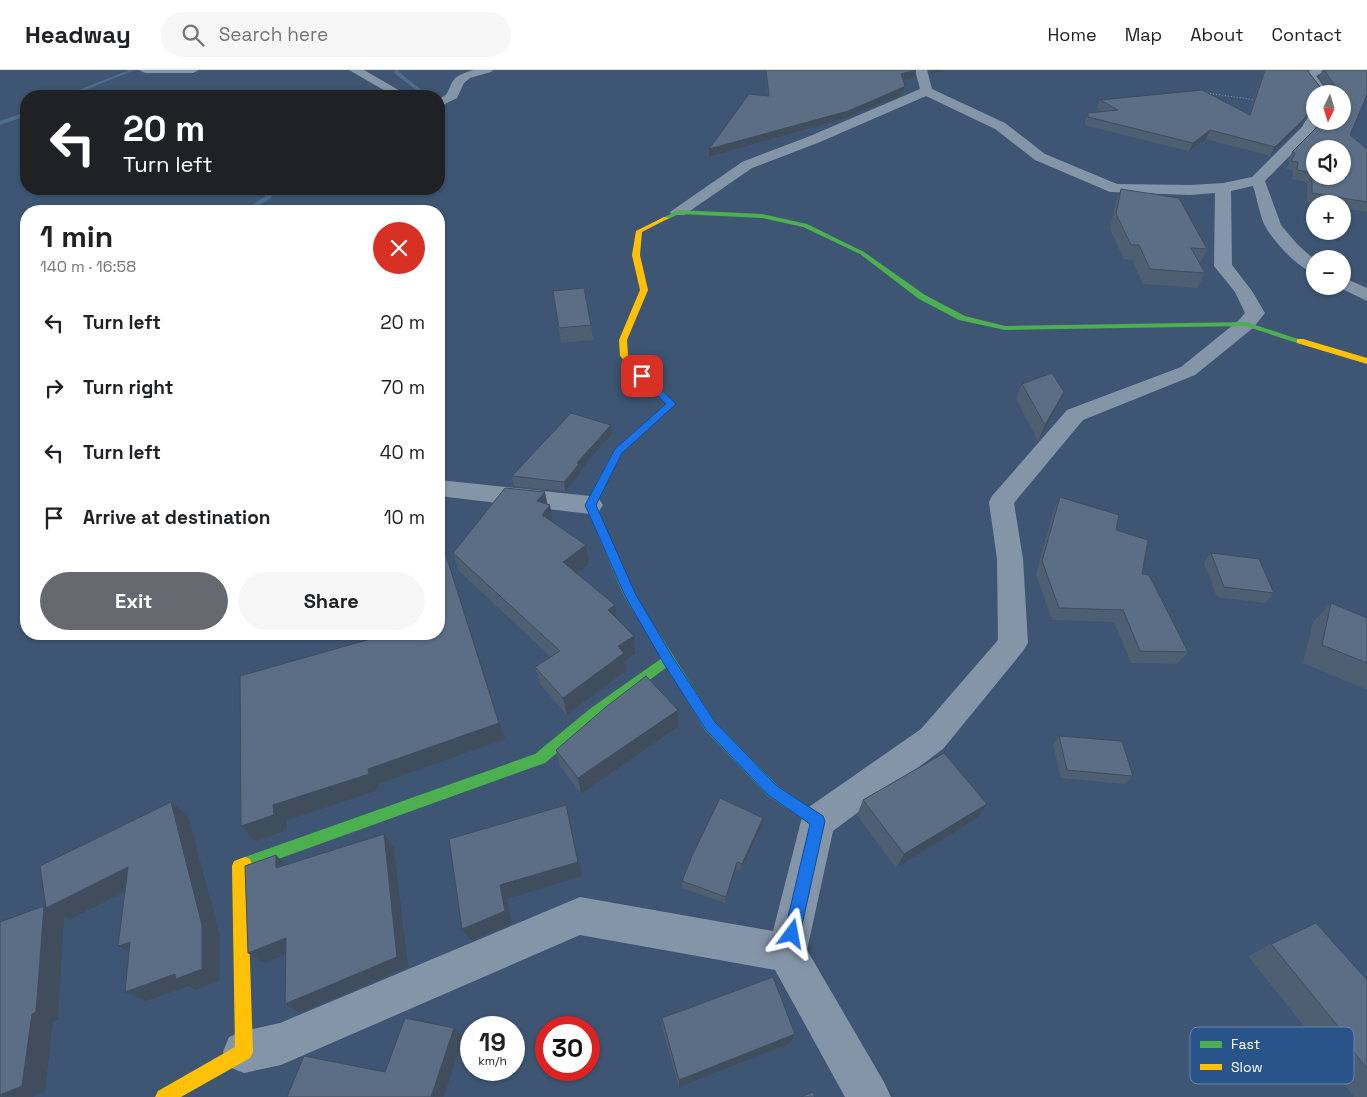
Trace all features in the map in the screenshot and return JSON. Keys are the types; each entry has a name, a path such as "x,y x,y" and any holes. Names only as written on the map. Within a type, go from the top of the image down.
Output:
{"street":[{"path":"145,70 193,70"},
{"path":"355,70 392,90"},
{"path":"445,101 451,99 456,92 458,82 466,76 487,70"},
{"path":"921,70 926,91"},
{"path":"1318,85 1309,75 1318,71 1334,70"},
{"path":"590,505 618,451 671,404 624,356 623,340 644,290 636,255 639,231 678,212 747,166 926,91 1000,126 1040,156 1115,189 1190,190 1223,188 1257,180 1307,130"},
{"path":"1257,180 1262,188 1274,226 1306,262"},
{"path":"869,1097 788,953 818,821 932,739 1014,643 1010,559 1001,502 1075,415 1188,371 1246,324 1255,314 1243,291 1223,266 1223,188"},
{"path":"678,212 762,216 805,225 862,253 922,297 962,318 1005,328 1246,324 1367,361"},
{"path":"1351,287 1367,295"},
{"path":"445,489 590,505"},
{"path":"590,505 630,596 710,726 772,791 818,821"},
{"path":"244,1052 239,866 540,759 596,712 668,660"},
{"path":"164,1097 244,1052 281,1044 580,916 788,953"}],"path":[{"path":"1202,93 1256,100"}],"building":[{"path":"766,70 914,70 901,74 904,87 848,111 709,149 749,94 769,96"},
{"path":"1265,70 1307,70 1319,85 1306,85 1306,116 1275,147 1210,130 1193,143 1088,117 1088,113 1118,110 1100,100 1202,90 1250,115"},
{"path":"1324,70 1367,70 1367,95 1350,135 1367,149 1367,202 1351,199 1351,195 1312,193 1312,185 1351,185 1351,140 1306,140 1306,172 1297,170 1298,162 1291,161 1295,153 1292,152 1314,130 1351,130 1351,85 1334,85"},
{"path":"1121,189 1179,198 1207,249 1191,248 1205,273 1150,269 1139,245 1131,245 1116,214"},
{"path":"584,288 591,325 559,328 553,291"},
{"path":"1052,373 1064,392 1045,425 1022,384"},
{"path":"571,413 611,425 577,463 579,464 564,482 512,476"},
{"path":"505,488 545,492 537,501 550,505 542,515 586,545 563,562 615,605 608,610 634,636 618,646 624,653 563,698 535,667 560,651 453,553"},
{"path":"1060,497 1119,515 1116,530 1148,540 1142,574 1149,575 1188,652 1140,651 1123,610 1059,608 1042,561"},
{"path":"445,552 499,723 368,769 369,774 273,805 274,815 241,826 240,676 367,640 445,640"},
{"path":"1211,553 1259,559 1274,593 1224,587"},
{"path":"1331,603 1367,618 1367,663 1322,645"},
{"path":"646,676 678,710 578,778 556,750"},
{"path":"1059,736 1122,741 1133,776 1067,770"},
{"path":"944,753 987,804 904,854 863,800"},
{"path":"720,798 763,818 742,864 737,862 726,897 682,881"},
{"path":"171,802 202,925 202,969 176,979 175,974 125,992 130,942 118,946 128,867 46,908 40,866"},
{"path":"566,805 578,862 500,885 505,911 462,929 449,839"},
{"path":"384,834 397,957 285,1004 286,938 248,953 245,866 276,855 276,868"},
{"path":"44,906 36,1012 32,1014 22,1086 0,1095 0,922"},
{"path":"1316,923 1367,980 1367,1069 1354,1052 1354,1027 1339,1027 1271,944"},
{"path":"773,977 795,1034 679,1080 662,1018"},
{"path":"405,1018 454,1028 431,1097 287,1097 304,1056 385,1072"},
{"path":"813,1092 815,1097 801,1097"}],"waterway":[{"path":"81,90 133,70"},
{"path":"397,70 396,72 419,90"},
{"path":"0,123 20,116"},
{"path":"255,205 270,195"}],"traffic: fast":[{"path":"666,218 678,212 762,216 805,225 862,253 922,297 962,318 1005,328 1246,324 1300,341"},
{"path":"609,469 590,505 630,596 710,726 773,791 818,821"},
{"path":"245,864 540,759 596,712 668,660"}],"traffic: slow":[{"path":"609,469 618,451 671,404 624,356 623,340 644,290 636,255 639,231 666,218"},
{"path":"1300,341 1367,361"},
{"path":"164,1097 244,1052 239,866 245,864"}],"route":[{"path":"642,376 671,404 618,451 590,505 630,596 710,726 772,791 818,821 792,934"}]}
